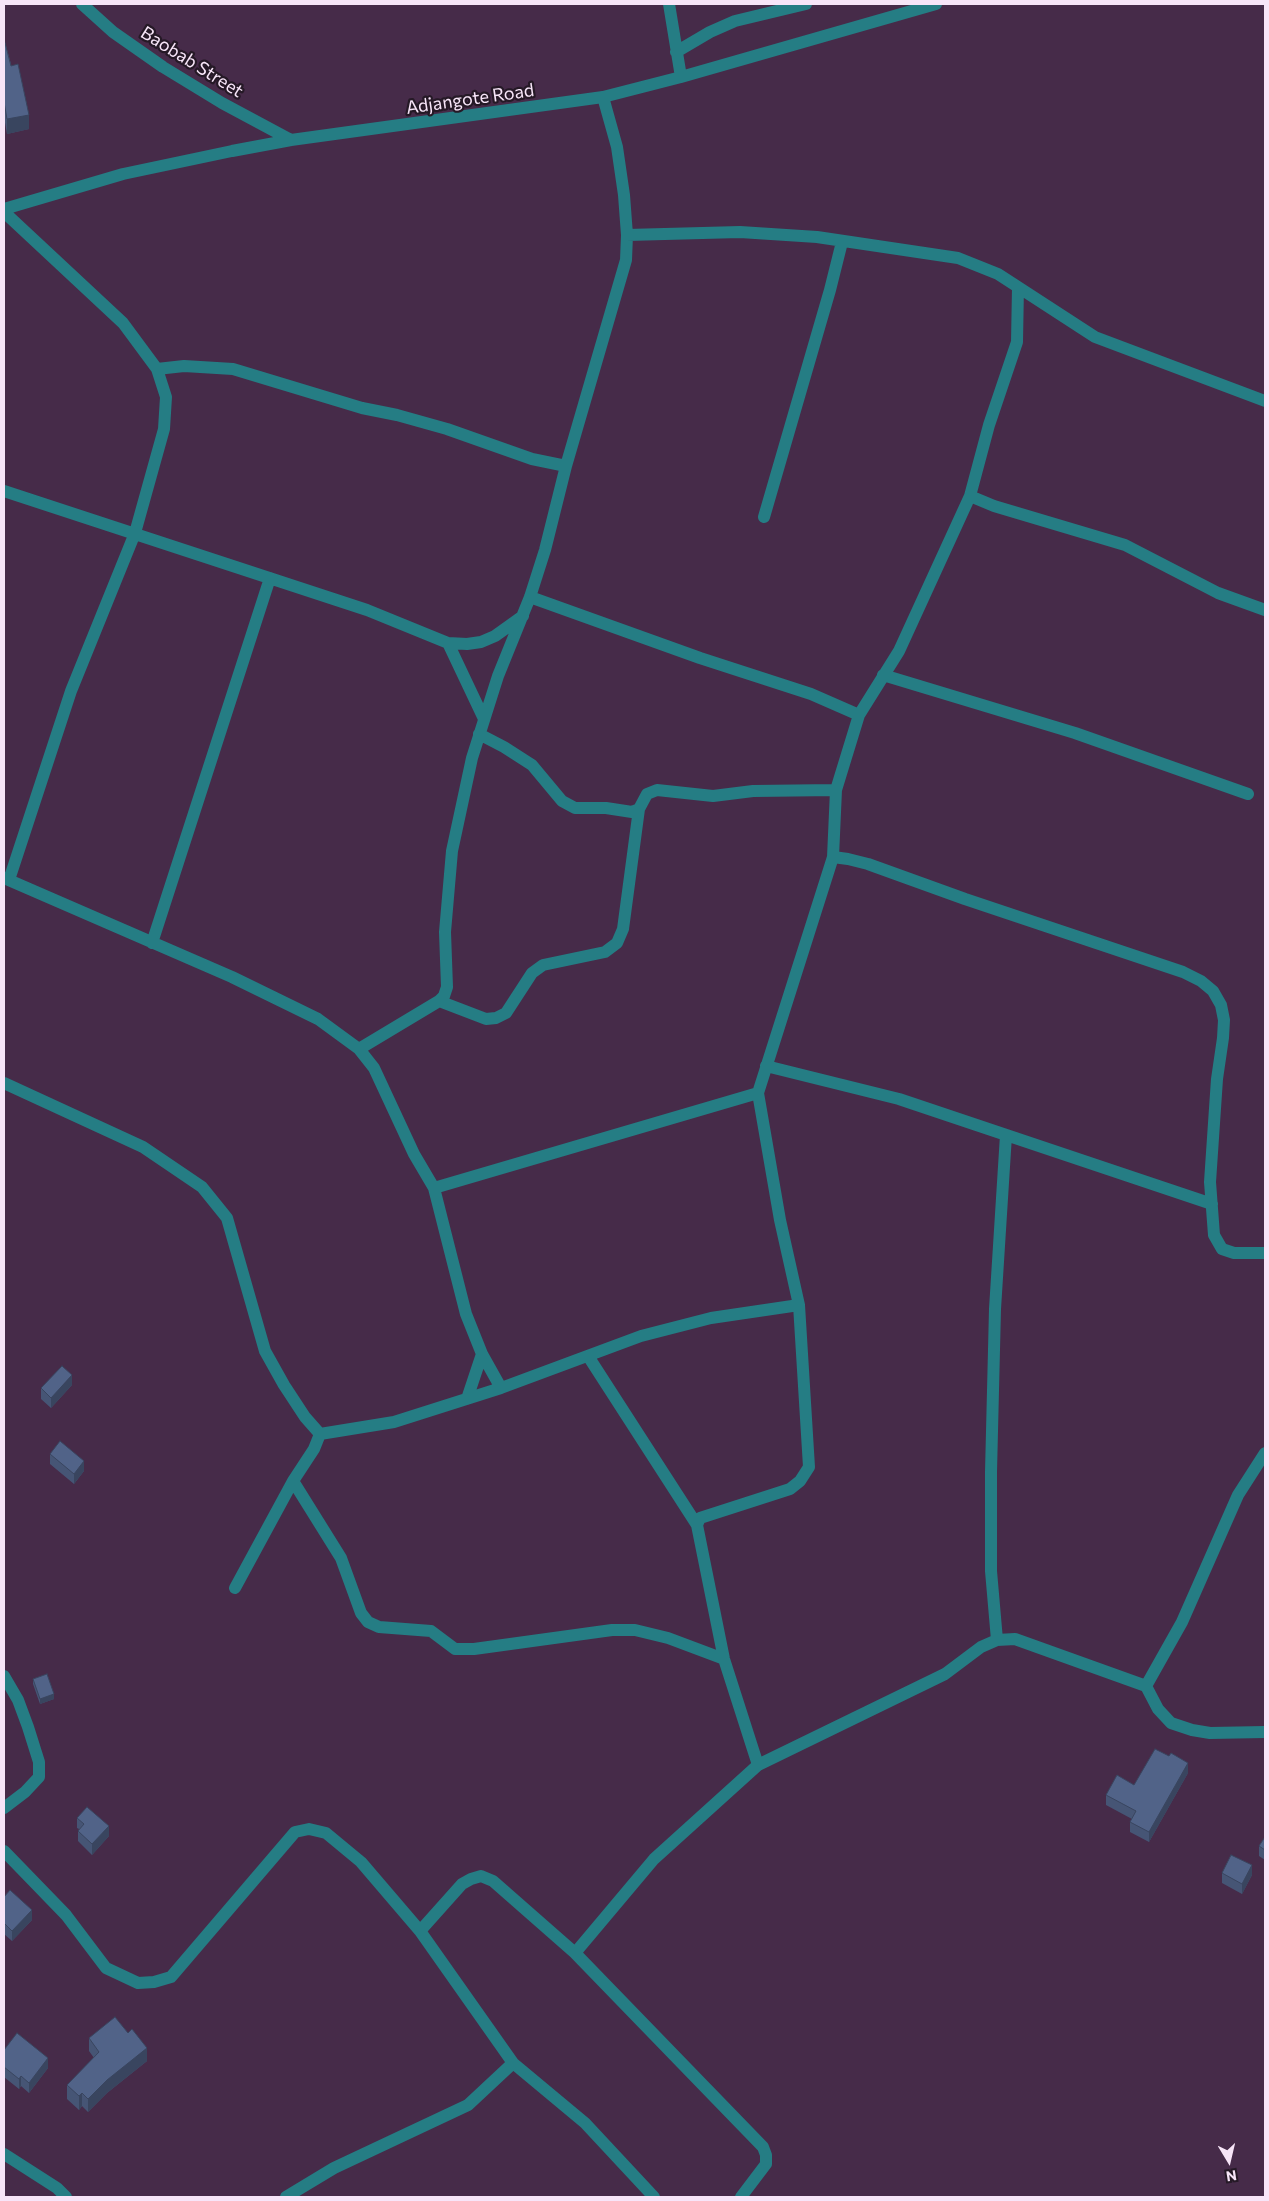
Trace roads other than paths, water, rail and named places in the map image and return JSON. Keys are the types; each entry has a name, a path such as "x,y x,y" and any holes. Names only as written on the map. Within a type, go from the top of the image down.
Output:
{"street":[{"name":"Baobab Street","path":"82,4 113,32 163,67 222,103 291,140"},
{"path":"669,4 681,78"},
{"path":"676,52 710,32 735,21 806,4"},
{"name":"Adjangote Road","path":"4,210 123,174 291,140 603,97 681,78 936,4"},
{"path":"359,1049 440,1001 447,987 445,932 452,851 472,758 498,676 530,597 545,550 566,466 626,260 627,236 624,195 617,147 603,97"},
{"path":"4,210 123,323 157,369 166,397 164,429 135,533 71,691 6,879 232,977 318,1019 359,1049 374,1068 414,1154 434,1188 466,1314 482,1354 501,1388"},
{"path":"627,236 740,232 817,237 958,258 998,274 1095,337 1265,401"},
{"path":"764,517 830,290 842,242"},
{"path":"697,1525 700,1518 790,1489 800,1481 809,1467 799,1305 780,1220 758,1092 833,857 836,790 859,715 903,643 970,496 989,425 1017,342 1018,288"},
{"path":"157,369 184,366 233,369 362,408 397,415 447,429 532,459 566,466"},
{"path":"4,491 367,610 448,643 467,644 481,642 495,636 522,616"},
{"path":"970,496 994,506 1124,544 1218,593 1265,610"},
{"path":"152,942 270,578"},
{"path":"530,597 700,658 811,694 859,715"},
{"path":"448,643 484,719"},
{"path":"883,675 1075,733 1248,794"},
{"path":"479,734 532,765 562,801 575,808 606,808 632,812 639,809"},
{"path":"440,1001 486,1019 496,1018 506,1013 532,973 543,965 605,952 618,943 623,930 639,809 648,794 657,790 713,796 754,791 836,790"},
{"path":"833,857 868,864 974,902 1183,972 1201,981 1213,991 1221,1005 1224,1020 1217,1079 1210,1182 1214,1235 1222,1249 1234,1253 1265,1254"},
{"path":"766,1066 899,1099 1212,1204"},
{"path":"4,1083 143,1147 202,1187 226,1218 265,1351 289,1393 305,1417 320,1434"},
{"path":"434,1188 758,1092"},
{"path":"997,1640 991,1571 991,1472 995,1309 1006,1135"},
{"path":"320,1434 394,1422 501,1388 641,1336 712,1318 799,1305"},
{"path":"468,1399 482,1354"},
{"path":"588,1356 697,1525 724,1659 758,1764"},
{"path":"235,1588 292,1481 314,1448 320,1434"},
{"path":"1146,1686 1182,1622 1238,1495 1265,1453"},
{"path":"292,1481 341,1558 361,1613 368,1622 379,1627 431,1631 455,1649 474,1649 612,1630 635,1630 668,1638 724,1659"},
{"path":"575,1953 654,1859 758,1764 945,1674 981,1647 997,1640 1015,1639 1146,1686 1158,1709 1172,1723 1192,1730 1210,1732 1265,1732"},
{"path":"4,1676 18,1700 28,1727 39,1762 39,1776 25,1792 4,1808"},
{"path":"4,1851 66,1915 106,1968 138,1983 154,1982 171,1977 295,1832 309,1829 326,1833 361,1862 420,1931 513,2063 585,2123 654,2197"},
{"path":"420,1931 462,1884 481,1876 492,1881 575,1953 763,2147 766,2155 766,2164 741,2197"},
{"path":"286,2197 334,2168 468,2105 513,2063"},
{"path":"4,2154 57,2188 66,2197"}]}
